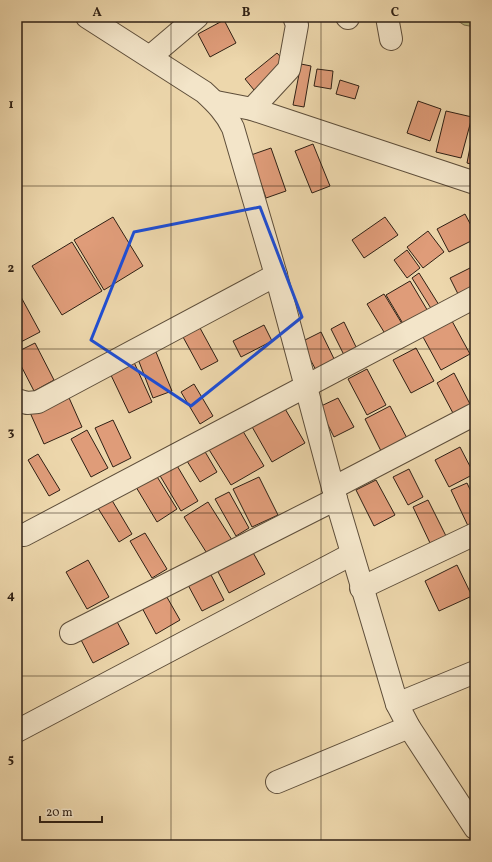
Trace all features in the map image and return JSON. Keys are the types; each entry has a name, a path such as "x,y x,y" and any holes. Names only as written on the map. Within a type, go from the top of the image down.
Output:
{"street":[{"path":"87,17 151,56 204,92 216,102 233,128 276,275 361,588 397,704 409,727 475,828"},
{"path":"151,56 198,17"},
{"path":"252,109 290,69 297,25 294,17"},
{"path":"387,17 391,39"},
{"path":"216,102 252,109 475,183"},
{"path":"17,400 27,403 38,402 276,275"},
{"path":"24,535 475,297"},
{"path":"71,633 334,493 475,414"},
{"path":"361,588 475,534"},
{"path":"17,731 352,554"},
{"path":"397,704 475,672"},
{"path":"277,782 409,727"}],"highlighted area":[{"path":"260,207 302,317 191,406 91,340 134,232"}],"green space":[{"path":"452,17 475,17 475,27 464,25"}],"building":[{"path":"147,17 158,17 152,22"},
{"path":"224,20 236,43 210,57 198,34"},
{"path":"277,53 287,64 254,90 245,79"},
{"path":"301,64 311,66 304,107 293,105"},
{"path":"317,69 333,71 331,89 314,86"},
{"path":"340,80 359,86 355,99 336,94"},
{"path":"418,101 441,109 430,141 407,133"},
{"path":"446,111 472,117 461,158 436,152"},
{"path":"475,121 475,165 467,163"},
{"path":"313,144 330,186 312,193 295,151"},
{"path":"271,148 286,191 266,198 251,155"},
{"path":"465,214 475,233 475,239 449,252 437,229"},
{"path":"113,217 143,266 104,290 74,240"},
{"path":"385,217 398,235 364,258 352,240"},
{"path":"428,231 444,252 423,268 407,247"},
{"path":"72,242 102,291 62,315 32,266"},
{"path":"407,250 420,268 407,278 394,260"},
{"path":"474,266 475,286 458,294 450,278"},
{"path":"419,273 439,305 432,310 412,278"},
{"path":"410,281 429,313 405,327 386,295"},
{"path":"384,294 404,327 387,337 367,304"},
{"path":"21,297 40,332 17,344 17,299"},
{"path":"452,321 470,354 441,370 423,337"},
{"path":"344,322 358,351 345,357 331,329"},
{"path":"264,325 272,341 241,357 233,341"},
{"path":"200,328 218,361 201,370 183,337"},
{"path":"321,332 337,365 318,374 301,342"},
{"path":"35,343 54,380 34,391 17,358 17,352"},
{"path":"416,348 434,381 411,393 393,360"},
{"path":"156,352 172,391 153,398 138,359"},
{"path":"133,360 152,402 129,413 109,371"},
{"path":"367,369 386,405 367,415 348,379"},
{"path":"454,373 471,406 454,415 437,383"},
{"path":"194,384 213,416 200,424 181,392"},
{"path":"66,391 82,427 44,444 28,408"},
{"path":"338,398 354,427 334,437 319,407"},
{"path":"390,406 408,440 382,453 365,419"},
{"path":"284,407 305,443 272,462 251,425"},
{"path":"113,420 131,458 113,467 95,428"},
{"path":"241,428 264,466 231,485 208,448"},
{"path":"87,430 108,468 91,477 71,439"},
{"path":"460,447 474,474 449,487 435,460"},
{"path":"204,450 217,472 200,482 187,461"},
{"path":"38,454 60,490 49,496 28,460"},
{"path":"176,464 198,501 181,511 159,474"},
{"path":"409,469 423,497 408,505 393,477"},
{"path":"156,475 177,509 157,522 136,487"},
{"path":"259,477 278,515 252,527 233,489"},
{"path":"376,480 395,515 374,526 356,490"},
{"path":"467,483 475,500 475,525 469,528 451,490"},
{"path":"229,492 249,528 236,536 215,499"},
{"path":"110,497 132,534 119,542 96,505"},
{"path":"428,500 446,536 430,543 413,507"},
{"path":"208,502 232,540 208,555 184,517"},
{"path":"145,533 167,569 152,578 130,541"},
{"path":"251,549 265,574 229,593 216,568"},
{"path":"88,560 109,597 87,609 66,572"},
{"path":"457,565 472,596 439,611 425,581"},
{"path":"210,573 224,600 202,611 188,585"},
{"path":"164,592 180,620 156,634 141,606"},
{"path":"114,616 129,644 93,663 79,636"}]}
